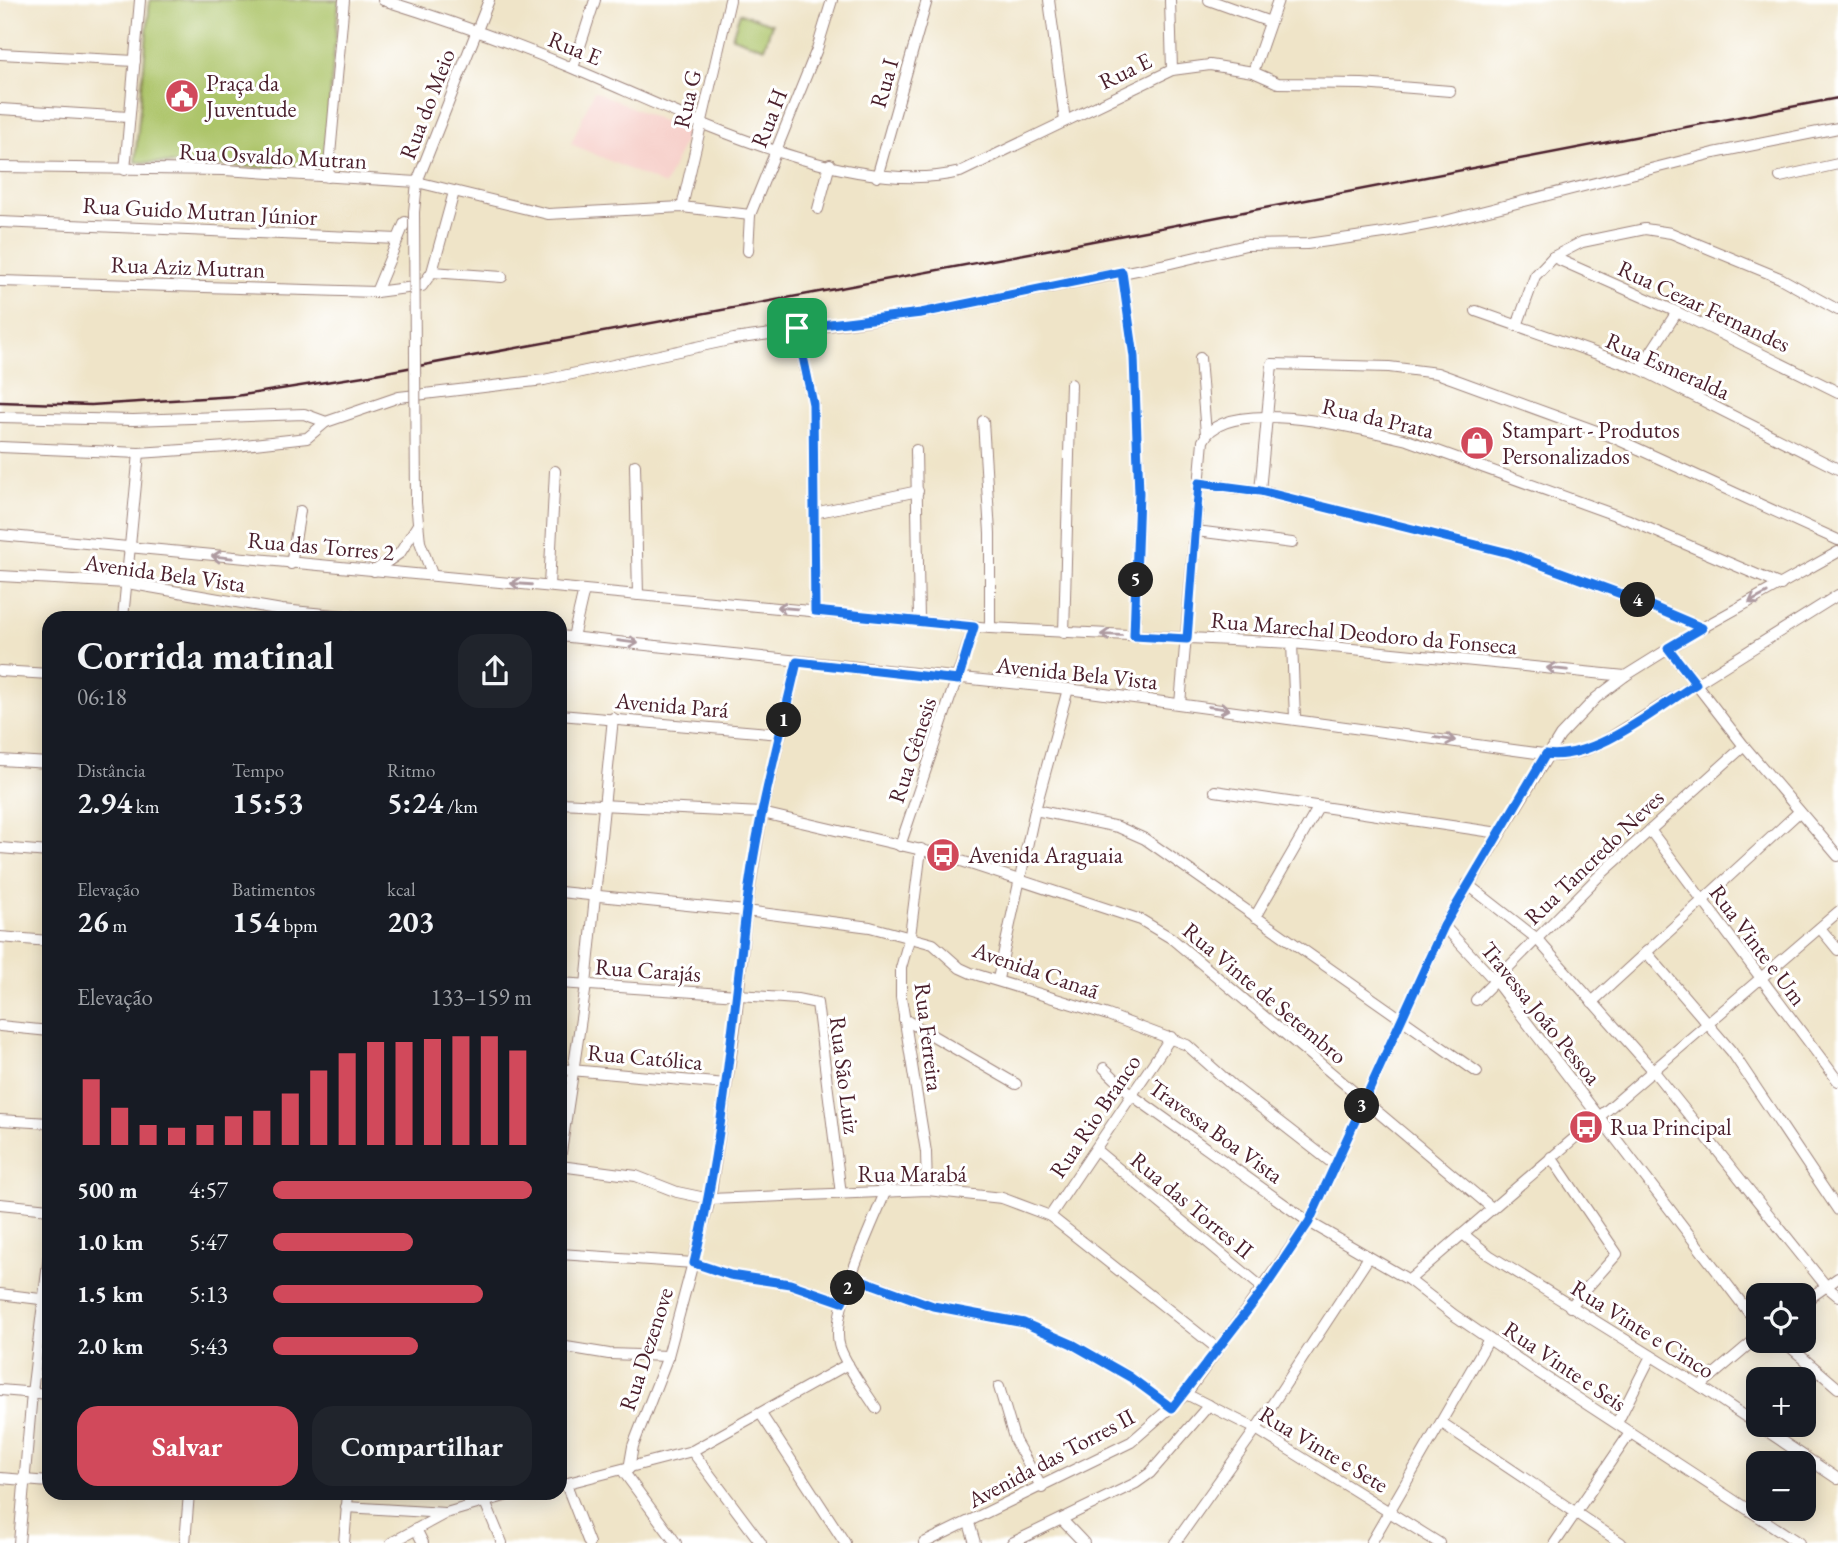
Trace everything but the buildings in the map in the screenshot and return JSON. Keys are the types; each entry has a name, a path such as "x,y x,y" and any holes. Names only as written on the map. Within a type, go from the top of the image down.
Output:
{"street":[{"path":"125,170 140,0"},
{"path":"328,177 344,0"},
{"name":"Rua E","path":"383,0 477,29 701,123 777,150 877,177 926,178 960,173 1172,70 1210,65 1253,72 1279,83 1362,84 1450,91"},
{"name":"Rua do Meio","path":"432,575 418,525 416,502 414,212 417,182 489,0"},
{"path":"573,68 595,0"},
{"name":"Rua G","path":"682,207 730,0"},
{"name":"Rua H","path":"748,251 750,215 832,0"},
{"name":"Rua I","path":"877,177 927,0"},
{"path":"1049,0 1065,121"},
{"path":"1170,0 1172,70"},
{"path":"1209,0 1270,22"},
{"path":"1253,72 1278,0"},
{"path":"0,54 135,61"},
{"path":"0,109 129,117"},
{"path":"0,447 139,453 307,438 313,436 326,422 399,397 544,380 797,328 921,313 1246,245 1307,244 1441,222 1714,153 1838,128"},
{"path":"818,209 830,164"},
{"path":"1780,177 1838,164"},
{"name":"Rua Osvaldo Mutran","path":"0,167 223,170 417,182 548,214 682,207 750,215"},
{"path":"454,192 432,272 502,277"},
{"name":"Rua Guido Mutran Júnior","path":"0,222 398,239"},
{"path":"376,292 405,222"},
{"path":"1517,326 1535,276 1553,257 1581,242 1626,231 1664,232 1780,278 1838,310"},
{"name":"Rua Cezar Fernandes","path":"1553,257 1677,312 1838,392"},
{"name":"Rua Aziz Mutran","path":"0,281 376,292 422,286 432,272"},
{"path":"1122,272 1134,357 1138,466 1134,636"},
{"name":"Rua Esmeralda","path":"1476,310 1640,369 1838,469"},
{"path":"1640,369 1677,312"},
{"path":"797,328 813,404 815,611"},
{"path":"1180,704 1204,438 1200,358"},
{"path":"1260,491 1269,415 1271,365 1389,367 1437,373 1610,436 1838,540"},
{"path":"1064,633 1071,384"},
{"path":"0,417 133,420 304,414 326,422"},
{"name":"Rua da Prata","path":"1204,438 1229,421 1269,415 1371,431 1407,440 1629,520 1781,585"},
{"path":"983,421 990,533 990,628"},
{"path":"916,450 919,620"},
{"path":"124,611 139,453"},
{"path":"635,465 638,595"},
{"path":"549,586 555,471"},
{"path":"1199,483 1260,491 1509,553 1632,598 1702,628"},
{"path":"814,513 918,491"},
{"path":"291,564 300,511"},
{"path":"374,572 400,553 418,525"},
{"path":"1196,531 1292,543"},
{"name":"Rua das Torres 2","path":"0,535 638,595"},
{"name":"Avenida das Torres II","path":"924,1543 1014,1502 1131,1442 1186,1394 1264,1289 1309,1222 1444,926 1546,754 1580,714 1625,676 1702,628 1838,552"},
{"name":"Avenida Bela Vista","path":"0,576 127,583 267,611"},
{"path":"573,637 584,590"},
{"name":"Rua Marechal Deodoro da Fonseca","path":"638,595 974,627 1292,643 1625,676"},
{"name":"Avenida Bela Vista","path":"567,637 1068,690 1568,755 1603,741 1838,595"},
{"name":"Rua Gênesis","path":"900,846 974,627"},
{"path":"1292,643 1295,718"},
{"path":"1668,648 1744,746 1838,856"},
{"name":"Rua Dezenove","path":"626,1470 668,1356 710,1199 746,911 762,813 797,662"},
{"path":"0,671 42,674"},
{"path":"998,979 1035,810 1068,690"},
{"name":"Avenida Pará","path":"567,716 781,734"},
{"path":"567,1121 586,985 613,719"},
{"name":"Rua Tancredo Neves","path":"1476,1000 1536,938 1692,790 1744,746"},
{"path":"0,760 42,763"},
{"path":"1215,791 1499,833"},
{"path":"567,803 762,813 921,849 1020,880"},
{"path":"1255,917 1318,808"},
{"path":"1035,810 1107,825 1138,835 1402,1017 1477,1072"},
{"path":"1592,1002 1799,812"},
{"name":"Rua Vinte e Um","path":"1650,830 1701,902 1838,1081"},
{"path":"0,848 42,851"},
{"name":"Rua Ferreira","path":"921,849 910,936 901,968 901,997 926,1152 927,1190"},
{"name":"Rua Vinte de Setembro","path":"1020,880 1141,920 1171,938 1492,1208"},
{"path":"1467,884 1536,938 1652,1069 1826,1286 1838,1296"},
{"name":"Avenida Canaã","path":"567,892 870,927 933,944 960,968 1171,1037 1187,1045 1233,1086 1336,1166"},
{"path":"1409,1280 1838,912"},
{"name":"Travessa João Pessoa","path":"1444,926 1496,982 1569,1081 1600,1115 1746,1309"},
{"path":"1820,928 1838,950"},
{"path":"0,937 42,940"},
{"path":"1646,952 1708,1022 1838,1210"},
{"name":"Rua Carajás","path":"567,984 797,999 817,1003"},
{"name":"Rua São Luiz","path":"817,1003 841,1194"},
{"path":"904,1019 1016,1084"},
{"path":"0,1026 42,1030"},
{"name":"Rua Rio Branco","path":"1050,1216 1171,1037"},
{"name":"Travessa Boa Vista","path":"1104,1068 1133,1096 1309,1222"},
{"name":"Rua Católica","path":"567,1069 726,1084"},
{"path":"0,1120 42,1123"},
{"name":"Rua das Torres II","path":"1096,1150 1264,1289"},
{"path":"1551,1157 1617,1254 1570,1307"},
{"name":"Rua Marabá","path":"567,1167 636,1176 677,1192 710,1199 886,1190 927,1190 1002,1198 1050,1216 1218,1349"},
{"path":"876,1408 848,1364 838,1333 842,1302 886,1190"},
{"path":"0,1204 42,1208"},
{"name":"Rua Vinte e Seis","path":"1309,1222 1409,1280 1489,1339 1800,1543"},
{"name":"Rua Vinte e Cinco","path":"1463,1234 1489,1255 1700,1386 1838,1479"},
{"path":"567,1254 694,1263 730,1275 790,1284 842,1302"},
{"path":"1175,1543 1256,1429 1370,1257"},
{"path":"853,1277 933,1306 1024,1323 1072,1344 1130,1377 1172,1408"},
{"path":"1816,1293 1838,1278"},
{"path":"0,1294 42,1299"},
{"path":"19,1543 32,1393 42,1326"},
{"path":"1371,1543 1489,1339"},
{"path":"567,1347 609,1354 668,1356"},
{"path":"1700,1386 1746,1347"},
{"path":"1797,1353 1838,1388"},
{"path":"1617,1423 1651,1356"},
{"path":"567,1483 692,1451 848,1364"},
{"path":"999,1388 1016,1441 1042,1488"},
{"path":"0,1390 42,1394"},
{"name":"Rua Vinte e Sete","path":"1186,1394 1256,1429 1439,1543"},
{"path":"1012,1543 1063,1521 1150,1473 1209,1405"},
{"path":"761,1414 845,1543"},
{"path":"1442,1423 1621,1543"},
{"path":"1555,1543 1630,1433"},
{"path":"692,1451 761,1543"},
{"path":"626,1470 676,1543"},
{"path":"0,1478 42,1481"},
{"path":"567,1493 589,1543"},
{"path":"185,1543 188,1500"},
{"path":"344,1543 347,1500"},
{"path":"391,1543 446,1513 491,1500"},
{"path":"485,1502 502,1543"},
{"path":"346,1507 446,1513"},
{"path":"1063,1521 1084,1543"},
{"path":"969,1522 975,1543"},
{"path":"416,1529 422,1543"}],"shaded area":[{"path":"594,91 688,132 665,185 571,144"}],"green space":[{"path":"150,0 339,0 323,170 135,162"},
{"path":"740,13 772,24 764,48 732,37"}],"railway":[{"path":"0,402 91,405 236,396 370,375 1046,250 1838,98"}],"place":[{"name":"Praça da Juventude","path":"182,96"},
{"name":"Stampart - Produtos Personalizados","path":"1477,443"},
{"name":"Avenida Araguaia","path":"943,855"},
{"name":"Rua Principal","path":"1586,1127"}],"route":[{"path":"1122,272 1134,357 1139,493 1134,636 1187,639 1199,483 1260,491 1509,553 1632,598 1702,628 1668,648 1696,684 1583,751 1558,756 1546,754 1444,926 1309,1222 1264,1289 1186,1394 1172,1408 1130,1377 1072,1344 1024,1323 933,1306 853,1277 842,1302 790,1284 769,1279 743,1278 694,1263 716,1162 736,1021 746,911 762,813 797,662 958,680 974,627 815,611 813,404 797,328 921,313 1122,272"}]}
